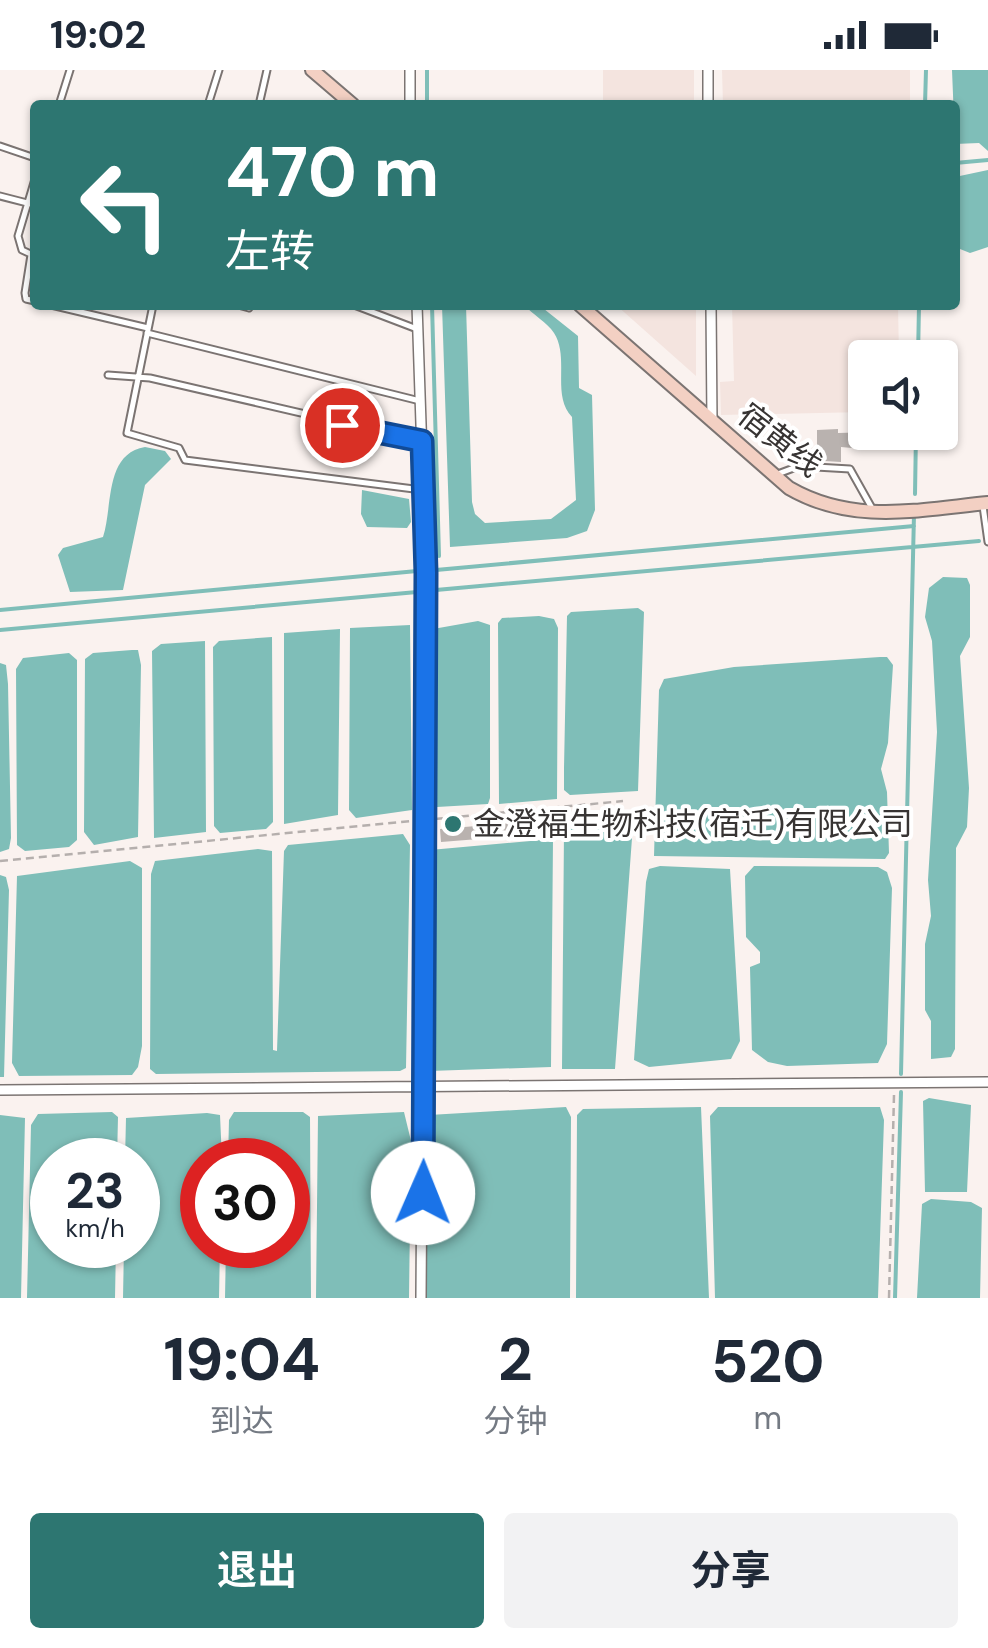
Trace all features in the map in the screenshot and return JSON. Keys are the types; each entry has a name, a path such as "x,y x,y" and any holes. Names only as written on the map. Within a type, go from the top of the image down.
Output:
{"main road":[{"path":"312,70 347,100"},
{"name":"宿黄线","path":"586,310 775,475 822,506 874,512 985,503"}],"street":[{"path":"410,70 410,100"},
{"path":"708,70 708,100"},
{"path":"416,310 423,490 425,820 421,1298"},
{"path":"711,310 712,422"},
{"path":"0,1090 988,1082"}],"lane":[{"path":"61,100 70,70"},
{"path":"209,100 218,70"},
{"path":"260,100 268,70"},
{"path":"0,146 30,156"},
{"path":"0,196 30,204"},
{"path":"30,207 18,245 30,253"},
{"path":"30,269 25,293 30,300"},
{"path":"70,310 420,401"},
{"path":"152,310 127,433 179,448 185,460 423,490"},
{"path":"367,310 418,329"},
{"path":"108,375 138,376 422,441"},
{"path":"775,475 799,466 850,469 874,512"},
{"path":"985,503 988,542"}],"path":[{"path":"0,861 623,801"},
{"path":"889,1298 894,1083"}],"shaded area":[{"path":"603,70 694,70 694,100 603,100"},
{"path":"722,70 910,70 910,100 723,100"},
{"path":"622,310 696,310 696,376"},
{"path":"732,310 898,310 899,340 848,340 848,412 721,415 720,382 734,381"}],"water":[{"path":"952,70 988,70 988,151 979,143 960,144 960,100 953,100"},
{"path":"988,170 988,247 970,253 960,249 960,176"},
{"path":"442,310 466,310 475,514 485,523 551,519 576,500 572,417 561,387 559,343 551,329 530,310 545,310 578,336 579,388 592,395 595,510 587,531 567,538 450,547"},
{"path":"145,447 165,451 171,459 145,485 123,590 70,592 58,555 63,548 103,537 116,471 132,452"},
{"path":"362,490 409,499 411,522 407,528 367,527 361,514"},
{"path":"943,577 967,578 970,585 970,637 960,656 969,788 967,827 956,848 955,1049 951,1057 931,1059 931,1021 925,1010 925,944 931,916 928,880 937,732 932,641 925,617 929,588"},
{"path":"638,608 644,612 638,791 570,795 564,790 567,616 571,612"},
{"path":"502,618 554,619 558,628 557,799 499,804 498,623"},
{"path":"478,621 490,625 490,798 488,804 437,807 432,794 433,629"},
{"path":"410,625 412,810 356,818 349,810 350,628"},
{"path":"340,629 338,815 284,824 284,633"},
{"path":"272,637 273,822 266,829 220,833 214,826 213,647 219,641"},
{"path":"205,641 206,832 154,838 152,651 161,644"},
{"path":"138,650 141,665 138,837 94,845 84,832 85,659 93,653"},
{"path":"69,653 77,660 77,840 69,847 25,851 17,845 16,669 23,658"},
{"path":"887,657 893,665 888,743 881,769 887,792 889,853 885,859 654,856 659,690 664,679 734,667"},
{"path":"0,663 6,665 8,684 11,838 9,849 0,852"},
{"path":"634,811 615,1069 562,1069 564,830 572,818"},
{"path":"403,834 410,845 406,1068 156,1074 150,1069 151,874 155,861 258,849 272,851 273,1050 277,1051 284,851 288,845"},
{"path":"553,839 551,1067 429,1071 430,850"},
{"path":"130,861 142,868 142,1046 138,1067 132,1075 19,1076 12,1063 17,876"},
{"path":"754,866 878,867 887,872 892,888 887,1044 878,1063 787,1066 768,1062 752,1050 750,967 760,963 760,952 746,937 745,876"},
{"path":"649,869 730,869 740,1041 731,1059 649,1067 634,1060 646,882"},
{"path":"0,875 6,877 9,890 4,1077 0,1077"},
{"path":"929,1098 971,1105 967,1192 925,1192 923,1101"},
{"path":"566,1107 571,1117 570,1298 425,1298 429,1115"},
{"path":"701,1107 709,1298 576,1298 577,1115 583,1109"},
{"path":"718,1107 880,1107 884,1120 878,1298 715,1298 710,1116"},
{"path":"112,1112 118,1117 118,1138 31,1138 31,1125 38,1114"},
{"path":"234,1112 303,1112 310,1117 311,1298 225,1298 226,1268 310,1268 310,1138 229,1138 229,1120"},
{"path":"404,1112 411,1141 409,1298 316,1298 318,1116"},
{"path":"0,1115 25,1118 21,1298 0,1298"},
{"path":"220,1115 221,1138 180,1138 180,1268 220,1268 219,1298 123,1298 124,1268 160,1268 160,1138 126,1138 126,1118"},
{"path":"30,1168 30,1268 116,1268 115,1298 27,1298"},
{"path":"931,1199 971,1202 982,1208 980,1298 917,1298 922,1204"}],"building":[{"path":"817,430 848,433 848,448 841,447 841,462 808,460 807,451 817,451"},
{"path":"551,820 552,833 441,842 440,829"}],"waterway":[{"path":"427,70 427,100"},
{"path":"925,100 926,70"},
{"path":"960,163 988,160"},
{"path":"432,310 439,556"},
{"path":"918,340 919,310"},
{"path":"915,494 916,450"},
{"path":"901,1074 914,514"},
{"path":"436,570 914,526"},
{"path":"436,590 979,541"},
{"path":"0,610 417,571"},
{"path":"0,630 417,592"},
{"path":"895,1298 901,1092"}],"place":[{"name":"金澄福生物科技(宿迁)有限公司","path":"453,824"}],"route":[{"path":"342,425 422,441 426,573 423,1193"}]}
